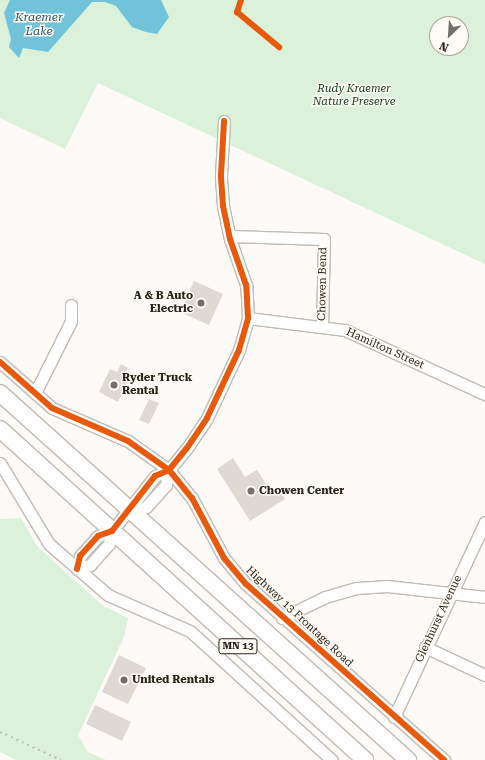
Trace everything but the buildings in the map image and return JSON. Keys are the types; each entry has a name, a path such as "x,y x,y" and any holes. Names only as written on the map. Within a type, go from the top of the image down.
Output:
{"highway":[{"name":"MN 13","path":"0,393 130,512 408,760"},
{"name":"MN 13","path":"0,429 365,760"}],"street":[{"path":"77,569 90,565 109,544 112,531 130,512 146,507 166,485 169,470 206,418 239,350 248,318 246,285 230,236 221,175 224,121"},
{"name":"Chowen Bend","path":"230,236 324,239 322,327"},
{"path":"35,393 70,322 71,305"},
{"name":"Hamilton Street","path":"248,318 345,330 485,394"},
{"name":"Highway 13 Frontage Road","path":"0,362 52,408 128,441 169,470 207,521 224,558 246,584 282,618 394,717"},
{"path":"0,463 49,544 108,596 190,631 332,760"},
{"name":"Glenhurst Avenue","path":"394,717 450,593 485,522"},
{"path":"282,618 325,597 357,588 387,586 485,597"},
{"path":"425,648 485,674"},
{"path":"394,717 444,760"}],"green space":[{"name":"Rudy Kraemer Nature Preserve","path":"0,0 485,0 485,264 98,83 65,149 0,118"},
{"path":"21,518 37,546 103,606 128,618 124,637 78,735 88,752 106,760 16,760 0,752 0,519"}],"water":[{"name":"Kraemer Lake","path":"10,0 161,0 169,17 157,34 146,32 132,27 116,6 105,2 92,2 48,52 23,48 19,58 9,47 11,39 4,13"}],"railway":[{"path":"0,732 61,760"}],"cycle path":[{"path":"241,0 237,12 279,47"},
{"path":"77,569 80,556 98,536 112,531 155,476 169,470 187,448 207,418 239,350 248,318 246,285 230,239 223,206 221,175 224,121"},
{"path":"0,362 52,408 128,441 169,470 192,498 224,558 246,584 444,760"}],"place":[{"name":"A & B Auto Electric","path":"201,303"},
{"name":"Ryder Truck Rental","path":"114,385"},
{"name":"Chowen Center","path":"251,491"},
{"name":"United Rentals","path":"124,680"}]}
